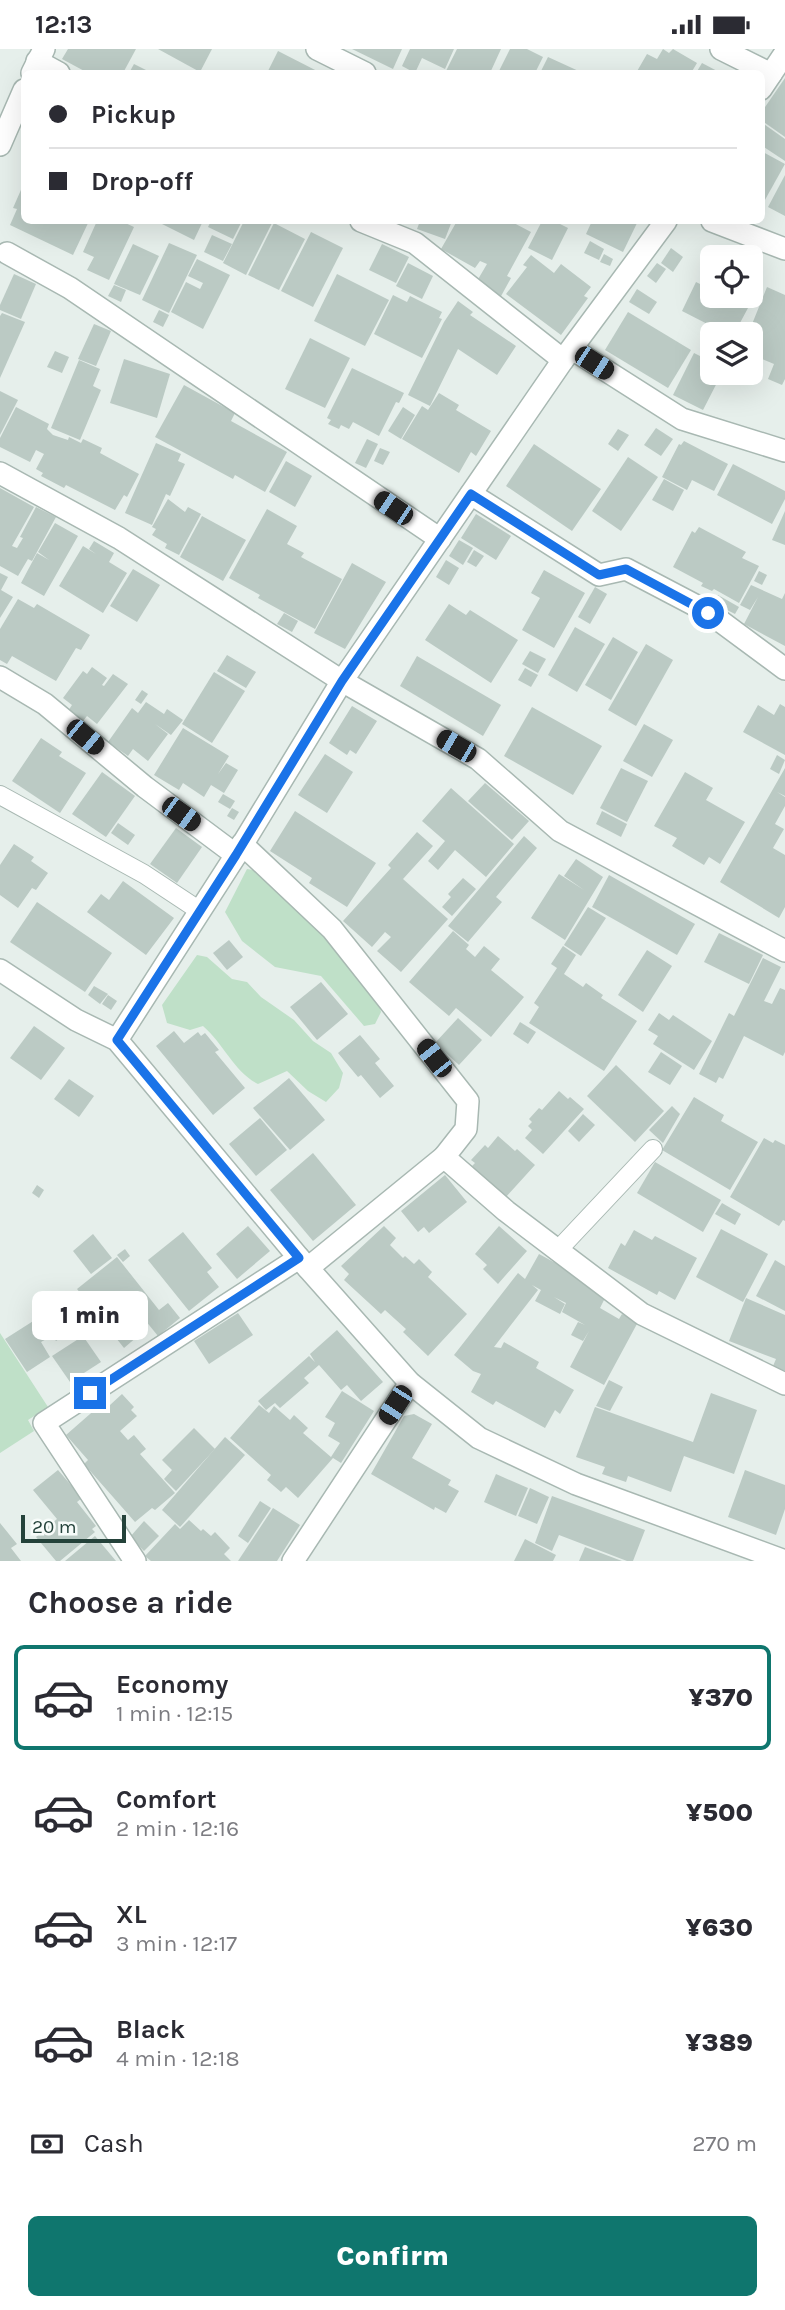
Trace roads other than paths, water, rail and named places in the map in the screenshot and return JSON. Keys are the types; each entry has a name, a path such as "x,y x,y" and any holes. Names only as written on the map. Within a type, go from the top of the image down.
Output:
{"street":[{"path":"317,49 359,70"},
{"path":"721,49 750,70"},
{"path":"766,82 785,53"},
{"path":"38,61 54,70"},
{"path":"0,145 21,97"},
{"path":"368,224 415,243 568,355 682,419 785,451"},
{"path":"117,1040 342,681 568,355 664,224"},
{"path":"720,224 785,249"},
{"path":"2,256 70,288 440,540"},
{"path":"0,473 119,538 342,681 478,759 560,831 785,951"},
{"path":"471,494 599,575 626,569 708,613 785,669"},
{"path":"0,677 45,704 145,787 239,849 332,929 468,1101 466,1129 444,1157 303,1263 44,1423 135,1561"},
{"path":"0,970 76,1020 117,1040 303,1263 410,1383 479,1438 576,1484 785,1561"},
{"path":"444,1157 506,1212 642,1314 785,1384"},
{"path":"293,1561 410,1383"}],"lane":[{"path":"0,795 144,874 200,911"},
{"path":"558,1250 653,1149"}]}
